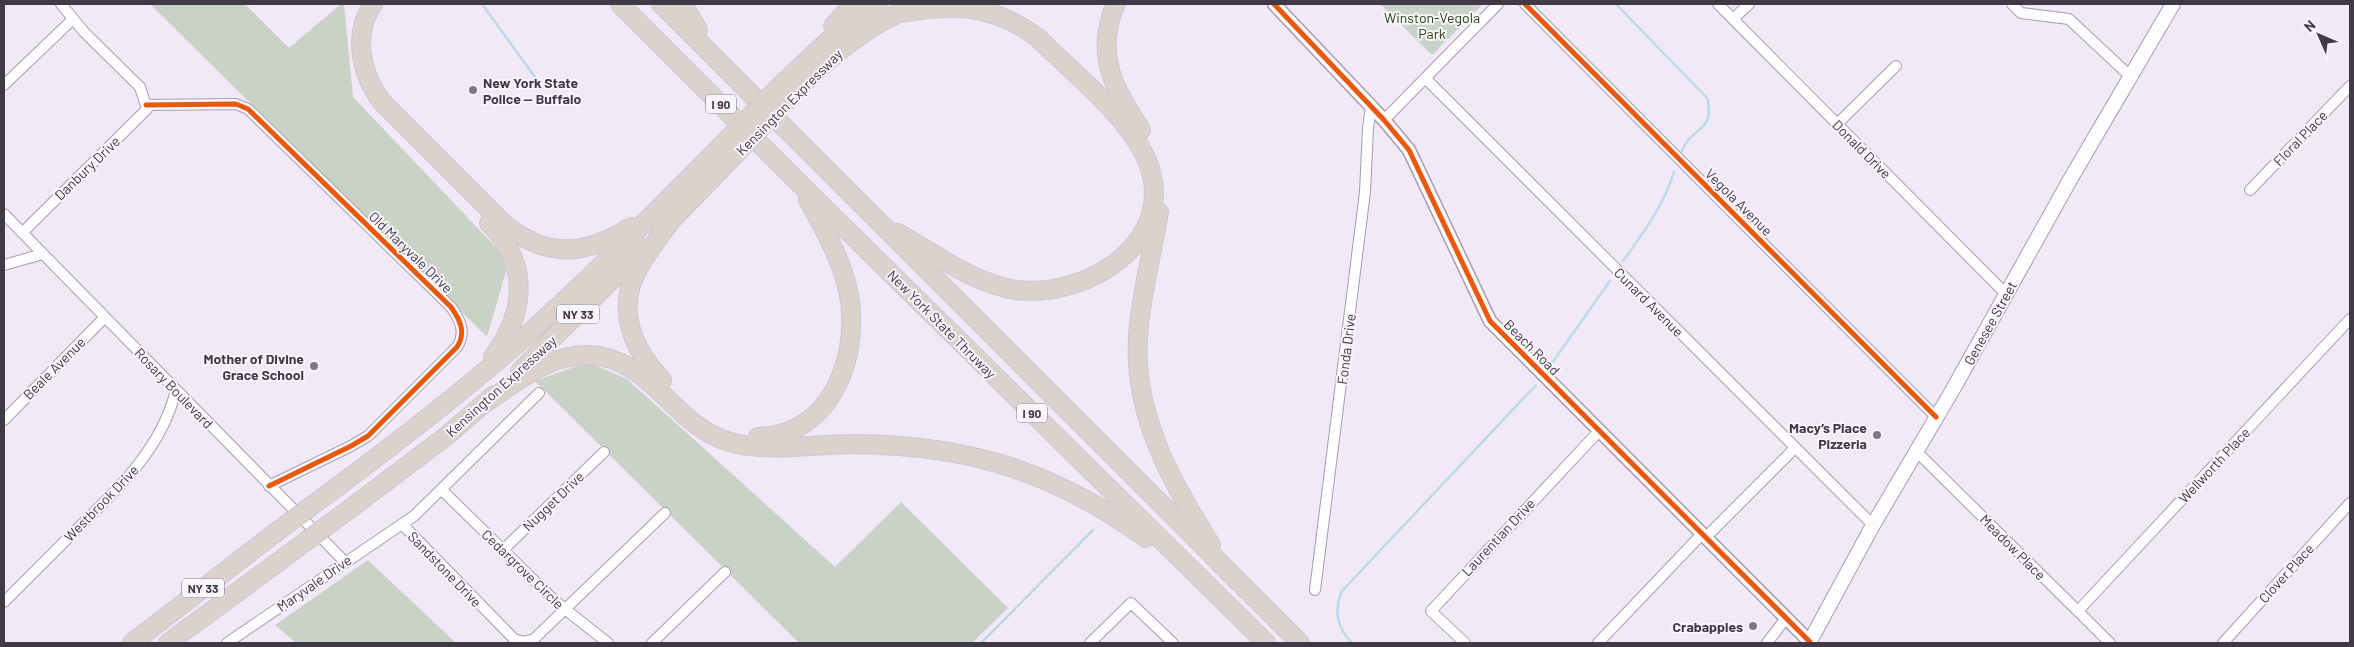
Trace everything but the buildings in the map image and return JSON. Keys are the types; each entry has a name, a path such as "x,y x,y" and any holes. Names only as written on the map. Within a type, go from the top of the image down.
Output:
{"highway":[{"path":"358,4 353,36 353,54 360,82 367,95 499,232 514,257 519,285 516,315 503,344 480,375"},
{"path":"373,4 364,23 361,39 363,66 371,87 382,102 514,232 546,248 572,250 605,242 664,216"},
{"path":"608,4 642,26"},
{"name":"New York State Thruway","path":"620,4 1266,643"},
{"name":"New York State Thruway","path":"661,4 1300,643"},
{"path":"682,4 713,54"},
{"path":"791,82 853,4"},
{"name":"Kensington Expressway","path":"168,643 445,437 485,403 552,340 664,216 723,156 831,38 878,4"},
{"name":"Kensington Expressway","path":"791,82 821,65 854,39 895,14 920,4"},
{"path":"1116,4 1112,9 1106,40 1109,70 1116,89 1154,154 1161,186 1160,207 1138,337 1142,396 1154,438 1174,482 1225,569"},
{"path":"876,220 977,278 1016,290 1050,290 1071,286 1091,279 1124,257 1139,239 1146,225 1153,199 1147,160 1131,132 1038,38 1022,26 1004,17 969,7 931,8 895,14"},
{"path":"664,216 646,257 631,284 629,316 632,333 638,349 654,372 695,414 708,423 721,430 752,437 776,436 790,432 818,414 830,398 845,367 851,328 847,285 820,221 799,183"},
{"name":"Kensington Expressway","path":"132,643 480,375 664,216"},
{"path":"485,403 541,366 554,360 578,355 602,356 637,371 689,418 715,436 726,441 740,445 765,447 905,445 984,458 1049,481 1097,504 1186,564"}],"main road":[{"name":"Genesee Street","path":"1810,643 1873,525 2071,178 2173,4"}],"street":[{"path":"61,4 84,32 140,87 146,103"},
{"name":"Beach Road","path":"1274,4 1372,107 1409,150 1490,321 1810,643"},
{"path":"1384,120 1498,4"},
{"name":"Vegola Avenue","path":"1525,4 1936,417"},
{"name":"Donald Drive","path":"1718,4 2006,294"},
{"path":"1733,19 1749,4"},
{"path":"2012,4 2021,13 2069,19 2131,77"},
{"path":"4,85 73,19"},
{"path":"1837,124 1896,66"},
{"name":"Cunard Avenue","path":"1425,78 1794,449 1873,525"},
{"name":"Floral Place","path":"2250,190 2350,86"},
{"name":"Danbury Drive","path":"22,232 142,115 147,109 146,103"},
{"name":"Old Maryvale Drive","path":"146,103 236,104 248,109 451,307 462,328 463,338 457,347 368,436 269,486"},
{"name":"Fonda Drive","path":"1316,590 1363,211 1368,128 1372,107"},
{"name":"Rosary Boulevard","path":"4,214 344,562"},
{"path":"4,265 43,254"},
{"name":"Beale Avenue","path":"4,420 105,317"},
{"name":"Wellworth Place","path":"2078,611 2350,319"},
{"name":"Westbrook Drive","path":"4,602 128,476 157,437 170,409 176,390"},
{"name":"Sandstone Drive","path":"539,394 442,490 414,516 402,524 514,639 523,642 534,639 665,512"},
{"name":"Laurentian Drive","path":"1465,643 1431,611 1599,431"},
{"path":"1598,643 1794,449"},
{"name":"Nugget Drive","path":"503,550 604,452"},
{"name":"Meadow Place","path":"1916,452 2110,643"},
{"name":"Cedargrove Circle","path":"442,490 564,608 608,643"},
{"name":"Clover Place","path":"2222,643 2350,503"},
{"name":"Maryvale Drive","path":"227,643 402,524"},
{"path":"652,643 725,572"},
{"path":"1090,643 1131,603 1173,643"},
{"path":"1767,643 1786,618"}],"green space":[{"path":"150,4 245,4 289,48 341,4 344,4 353,97 509,261 487,337"},
{"name":"Winston-Vegola Park","path":"1380,4 1483,4 1432,55"},
{"path":"588,362 627,379 835,567 901,502 1008,608 972,643 799,643 535,381"},
{"path":"368,560 456,643 296,643 275,625"}],"waterway":[{"path":"482,4 535,77"},
{"path":"1616,4 1707,98 1708,118 1705,124 1686,143 1682,151"},
{"path":"1623,261 1659,207 1674,172"},
{"path":"1552,363 1610,281"},
{"path":"1352,643 1343,631 1338,618 1338,605 1342,591 1536,385"},
{"path":"981,643 1093,530"}],"cycle path":[{"path":"1274,4 1384,120 1409,150 1490,321 1810,642"},
{"path":"1525,4 1936,417"},
{"path":"146,105 236,104 248,109 451,307 460,322 462,332 457,347 368,436 269,486"}],"place":[{"name":"New York State Police -- Buffalo","path":"473,90"},
{"name":"Mother of Divine Grace School","path":"314,366"},
{"name":"Macy’s Place Pizzeria","path":"1877,435"},
{"name":"Crabapples","path":"1753,626"}]}
